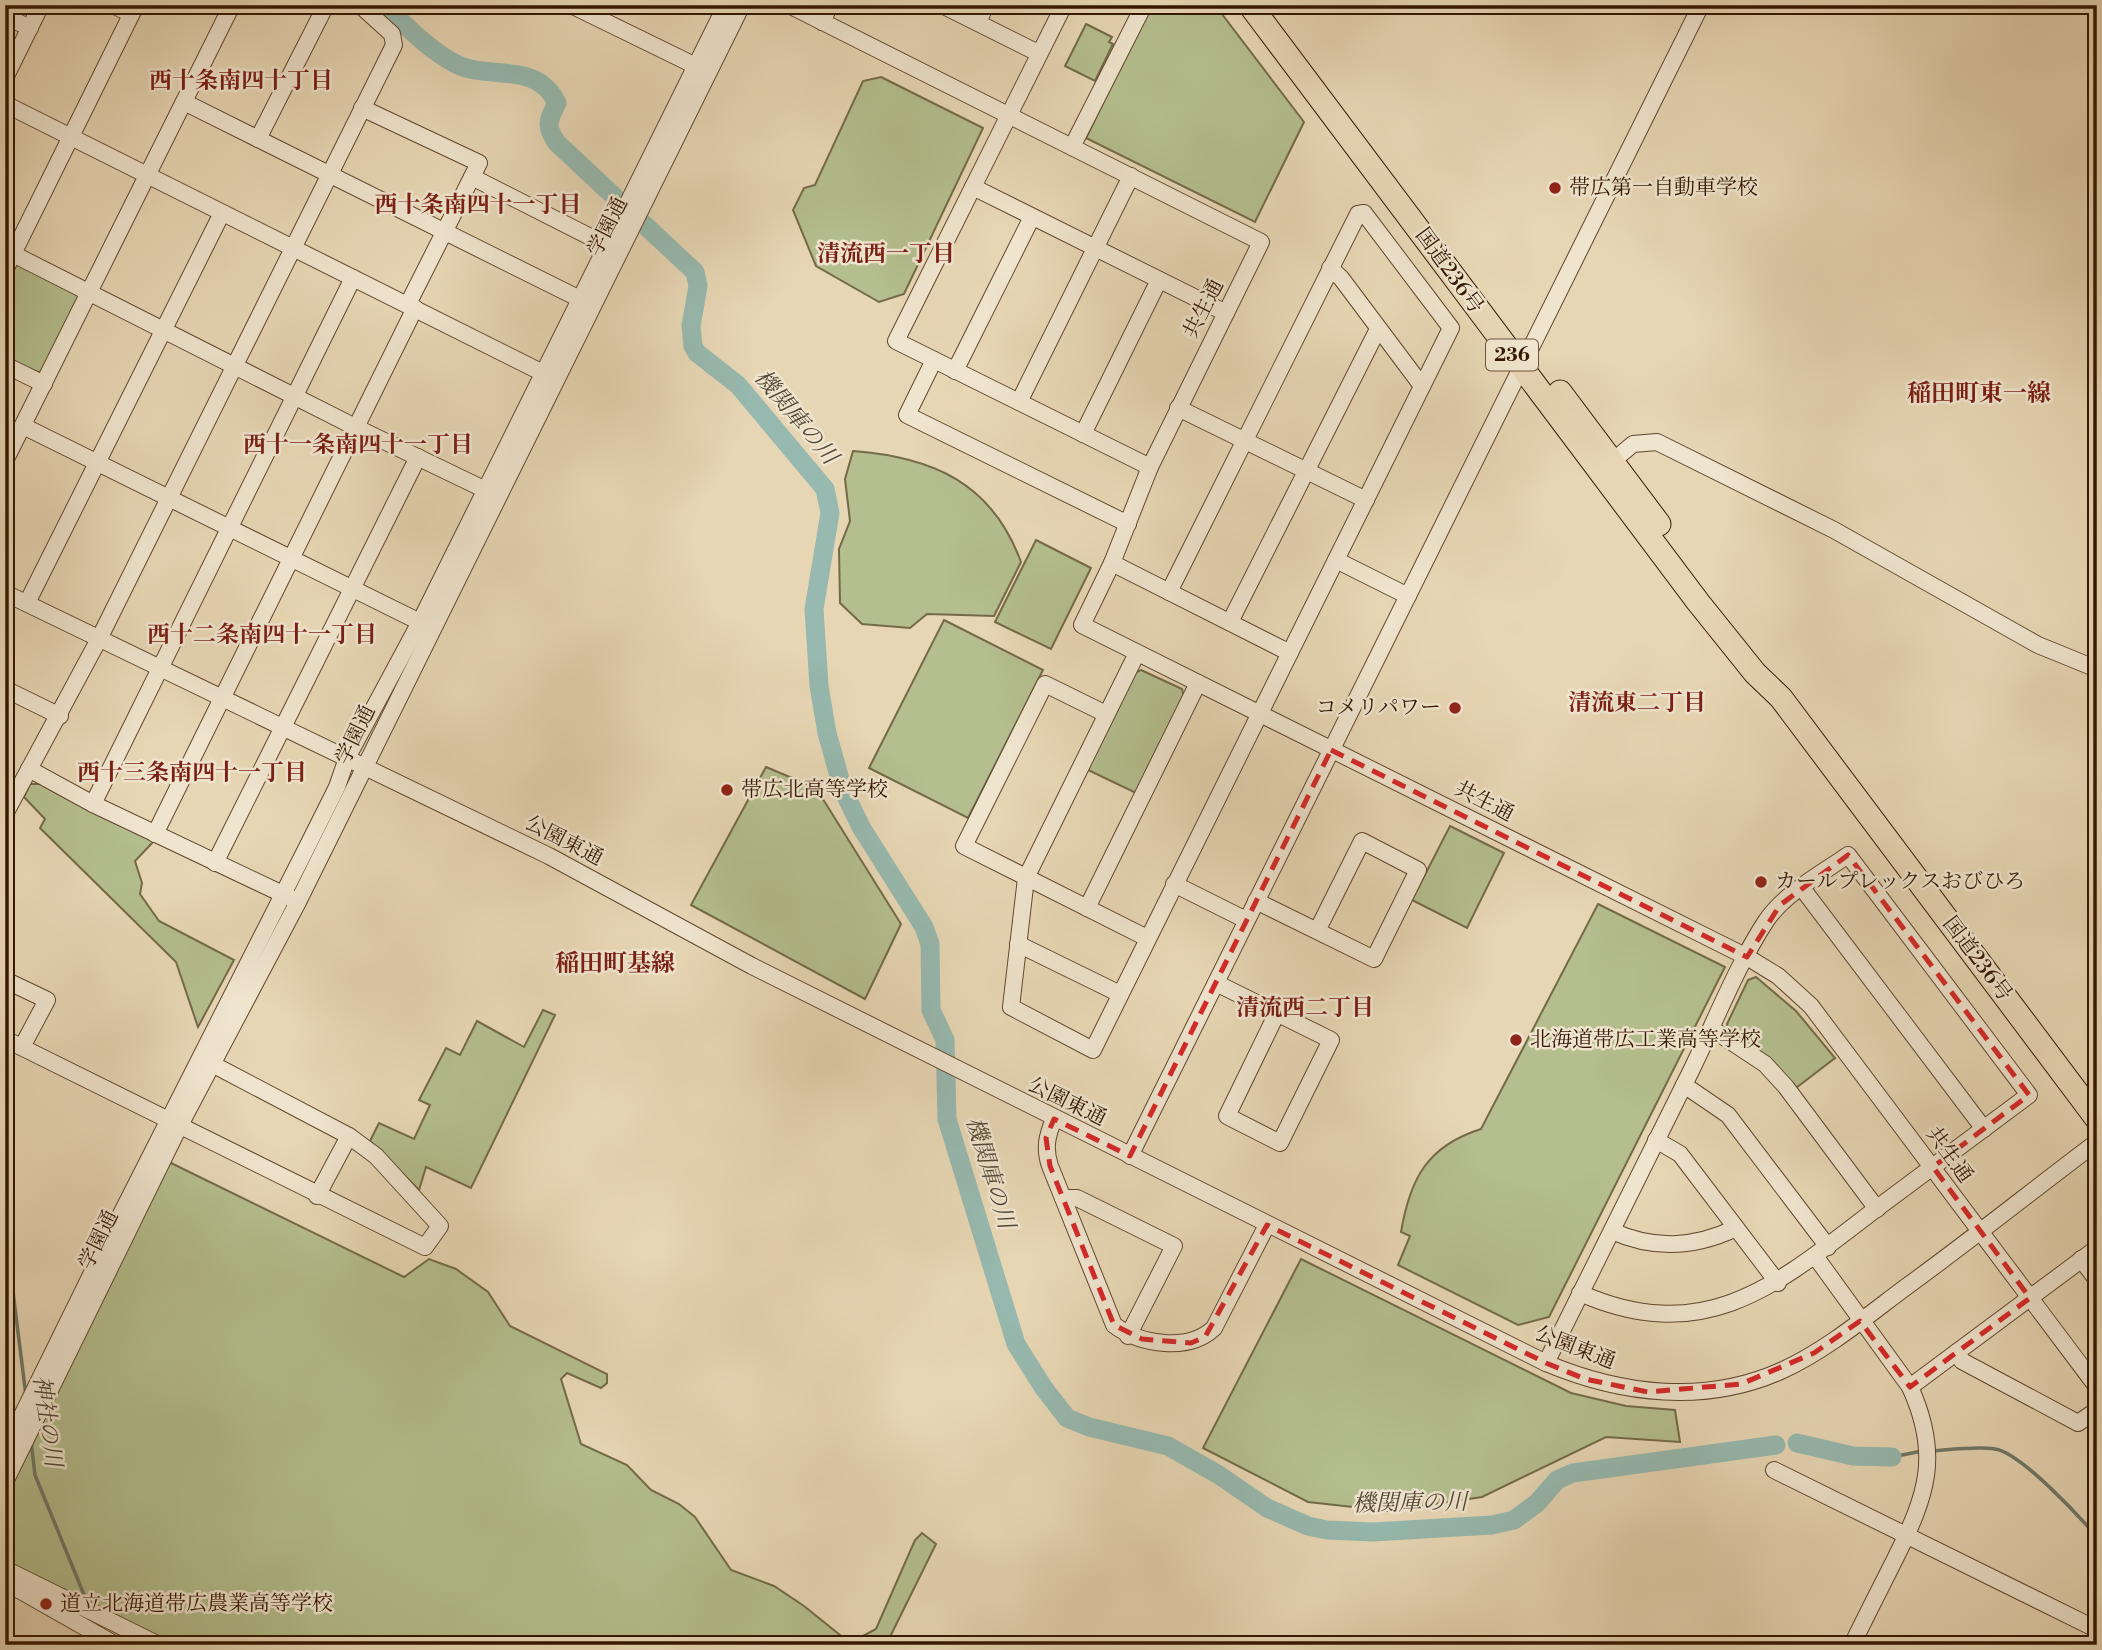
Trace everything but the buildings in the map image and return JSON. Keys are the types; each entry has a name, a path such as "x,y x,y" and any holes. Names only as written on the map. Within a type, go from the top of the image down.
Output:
{"highway":[{"name":"国道236号","path":"1250,5 1606,467 1698,602 1755,673 1781,698 2097,1119"},
{"name":"国道236号","path":"1268,5 1526,361"}],"street":[{"path":"5,78 41,5"},
{"path":"5,270 133,10 113,5"},
{"path":"5,461 232,5"},
{"path":"258,139 326,5"},
{"path":"5,814 99,639 394,45 392,34 360,5"},
{"path":"571,5 703,70"},
{"name":"学園通","path":"703,70 726,5"},
{"name":"学園通","path":"5,1450 291,898 363,766 427,626 613,248 703,70 742,5"},
{"path":"789,5 1131,176 1018,402"},
{"path":"822,22 830,5"},
{"path":"942,5 1038,53"},
{"path":"978,22 986,5"},
{"path":"1064,5 1007,114 896,341 1150,467"},
{"path":"1130,1156 1701,5"},
{"path":"1072,147 1141,7"},
{"path":"5,16 30,28"},
{"path":"184,102 587,302"},
{"path":"5,104 550,376"},
{"path":"155,834 355,427 444,232 479,163 362,108"},
{"name":"共生通","path":"1131,176 1261,242 1150,467 1112,563 1082,625 1747,957 1778,976 1811,1006 2097,1387"},
{"path":"472,177 613,248"},
{"path":"973,187 1226,313"},
{"path":"1137,653 1026,877 1011,1007 1093,1050 1451,328 1364,213 1358,214 1330,268 1169,592"},
{"path":"27,603 222,214"},
{"path":"956,371 1032,217"},
{"path":"13,254 355,427 492,493"},
{"path":"1330,268 1342,278 1422,386"},
{"path":"93,804 353,278"},
{"path":"1083,434 1159,280"},
{"path":"1230,622 1378,329"},
{"path":"934,360 906,415 1128,524"},
{"path":"5,365 44,384"},
{"path":"1178,408 1366,500"},
{"path":"23,426 427,626"},
{"path":"1606,467 1633,444 1657,442 1834,530 2038,645 2097,669"},
{"path":"215,863 418,457"},
{"path":"1336,560 1408,596"},
{"path":"1112,563 1290,653"},
{"name":"公園東通","path":"5,593 549,856 752,966 935,1059 1546,1363 1585,1379 1648,1392 1710,1391 1782,1370 1814,1353 1860,1321 1980,1234 2097,1142"},
{"name":"学園通","path":"5,1482 173,1124 212,1064 291,898 347,758 427,626"},
{"path":"1087,908 1198,683"},
{"path":"1106,714 1045,684 964,846 1147,938"},
{"path":"5,689 60,716"},
{"path":"29,769 93,804 291,898"},
{"path":"1256,901 1317,931 1374,959 1418,870 1362,841 1317,931"},
{"path":"1546,1363 1580,1293 1747,957 1767,921 1801,888 1848,855 2029,1095 1821,1252 1778,1283 1751,1297 1720,1307 1671,1314 1606,1304 1580,1293"},
{"path":"1174,884 1246,920"},
{"path":"1801,888 1984,1129"},
{"path":"1018,944 1120,994"},
{"path":"5,980 47,1000 22,1047"},
{"path":"1216,983 1277,1013 1331,1040 1280,1143 1227,1116 1277,1013"},
{"path":"1712,1029 1765,1064 1786,1087 1877,1209"},
{"path":"5,1039 317,1196 425,1247 440,1226 376,1156 349,1136 212,1064"},
{"path":"1684,1085 1728,1115 1821,1252 1860,1321 1910,1387 1926,1430 1928,1473 1922,1504 1852,1645"},
{"path":"1054,1119 1045,1151 1114,1325 1128,1336 1191,1343 1205,1337 1214,1328 1267,1224"},
{"path":"317,1196 349,1136"},
{"path":"1656,1140 1681,1154 1778,1283"},
{"path":"1063,1198 1077,1199 1174,1247 1128,1336"},
{"path":"1612,1231 1647,1244 1687,1245 1716,1238 1736,1228"},
{"path":"1910,1387 2097,1248"},
{"path":"2081,1259 2097,1280"},
{"path":"1957,1352 1962,1361 2078,1423 2097,1410"},
{"path":"1774,1470 2096,1629"},
{"path":"5,1569 159,1645"},
{"path":"5,1581 116,1645"}],"highlighted area":[{"path":"1331,750 1747,957 1780,905 1848,855 2029,1095 1933,1167 2030,1298 1910,1387 1860,1321 1814,1353 1741,1384 1648,1392 1585,1379 1546,1363 1267,1225 1205,1337 1191,1343 1142,1339 1114,1325 1050,1166 1046,1138 1054,1119 1130,1156"}],"green space":[{"path":"1151,5 1215,5 1304,122 1255,222 1086,138"},
{"path":"1086,24 1112,37 1109,42 1113,44 1095,81 1065,66"},
{"path":"881,77 983,128 904,294 879,302 816,266 793,210 804,188 815,185 863,81"},
{"path":"13,262 78,292 80,298 44,374 5,360 5,277"},
{"path":"853,451 882,454 934,468 956,479 994,512 1009,535 1021,562 994,616 927,614 910,628 862,624 840,603 839,549 850,521 845,479"},
{"path":"1036,540 1091,568 1051,649 995,622"},
{"path":"944,620 1043,670 968,818 869,768"},
{"path":"1141,670 1182,689 1184,697 1136,793 1086,769 1134,673"},
{"path":"766,767 816,788 901,924 865,999 691,905"},
{"path":"30,784 41,784 154,841 135,861 142,883 140,894 159,921 234,960 198,1027 176,962 40,828 45,819 24,797"},
{"path":"1450,826 1504,853 1467,928 1412,900"},
{"path":"1598,904 1725,967 1549,1317 1518,1325 1398,1265 1410,1236 1401,1232 1410,1196 1424,1167 1447,1145 1481,1129"},
{"path":"1756,977 1796,1011 1835,1058 1796,1088 1729,1031 1727,1024 1748,980"},
{"path":"543,1010 555,1015 471,1188 426,1167 419,1190 370,1141 379,1123 414,1139 430,1105 419,1100 446,1048 460,1055 477,1021 524,1047"},
{"path":"169,1162 404,1277 429,1259 456,1269 488,1292 510,1326 607,1374 607,1383 601,1388 567,1373 561,1379 581,1444 627,1465 651,1490 679,1504 695,1517 731,1570 774,1586 850,1643 876,1629 915,1540 922,1533 936,1544 886,1645 166,1645 5,1563 5,1494"},
{"path":"1301,1259 1571,1393 1626,1406 1675,1410 1680,1442 1606,1437 1482,1497 1389,1511 1308,1502 1203,1448"}],"waterway":[{"name":"機関庫の川","path":"384,5 446,59 469,69 525,76 548,90 557,103 549,123 557,143 695,272 698,286 691,326 693,346 697,353 738,385 825,489 830,513 814,609 819,686 827,733 843,790 861,827 924,927 930,944 931,1010 945,1040 947,1119 1016,1344 1043,1387 1067,1418 1089,1427 1168,1446 1219,1475 1267,1508 1308,1526 1327,1530 1373,1532 1492,1525 1514,1520 1537,1503 1557,1480 1573,1473 1776,1445"},
{"name":"神社の川","path":"5,1228 26,1396"},
{"name":"神社の川","path":"31,1441 35,1475 87,1602"},
{"name":"機関庫の川","path":"1797,1443 1853,1456 1892,1457"},
{"name":"機関庫の川","path":"1930,1451 1979,1448 2006,1453 2034,1473 2097,1537"},
{"name":"機関庫の川","path":"1892,1457 1922,1451"}],"place":[{"name":"帯広第一自動車学校","path":"1555,188"},
{"name":"コメリパワー","path":"1455,708"},
{"name":"帯広北高等学校","path":"727,790"},
{"name":"カールプレックスおびひろ","path":"1761,882"},
{"name":"北海道帯広工業高等学校","path":"1516,1040"},
{"name":"道立北海道帯広農業高等学校","path":"46,1604"}],"district":[{"name":"西十条南四十丁目","path":"241,81"},
{"name":"西十条南四十一丁目","path":"478,205"},
{"name":"清流西一丁目","path":"886,254"},
{"name":"稲田町東一線","path":"1979,394"},
{"name":"西十一条南四十一丁目","path":"358,445"},
{"name":"西十二条南四十一丁目","path":"262,635"},
{"name":"清流東二丁目","path":"1637,703"},
{"name":"西十三条南四十一丁目","path":"192,773"},
{"name":"稲田町基線","path":"615,964"},
{"name":"清流西二丁目","path":"1305,1008"}]}
